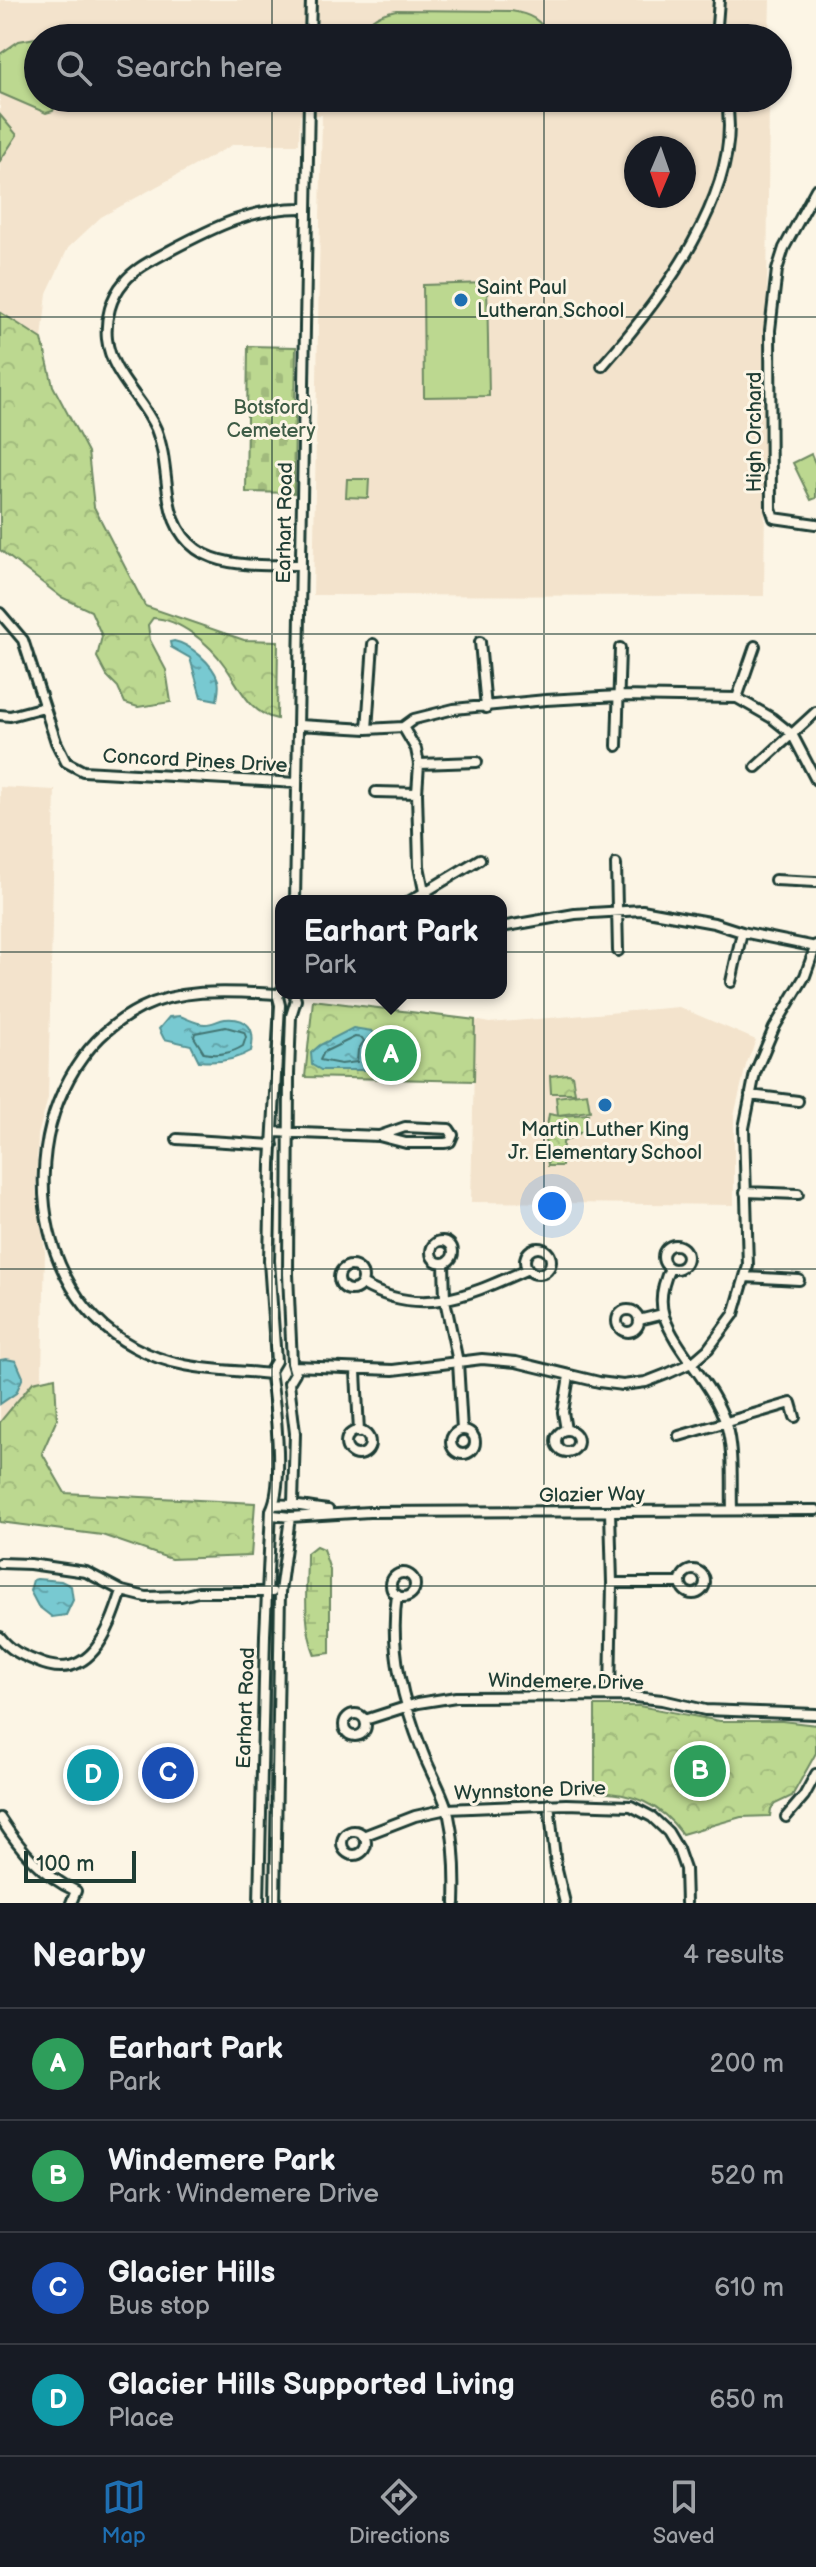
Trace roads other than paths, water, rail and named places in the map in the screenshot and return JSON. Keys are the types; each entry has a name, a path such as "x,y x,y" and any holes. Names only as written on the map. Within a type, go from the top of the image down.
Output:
{"street":[{"path":"310,24 311,0"},
{"path":"717,24 719,0"},
{"name":"Earhart Road","path":"295,895 309,112"},
{"path":"602,366 658,300 699,230 725,157 728,112"},
{"name":"High Orchard","path":"816,189 784,248 777,270 770,330 771,509 774,518 816,524"},
{"path":"300,565 243,565 219,561 199,551 182,534 169,501 159,436 144,405 117,372 109,352 107,329 117,292 131,274 148,263 230,220 276,208 306,208"},
{"name":"Concord Pines Drive","path":"0,613 23,640 56,742 66,762 83,771 297,783"},
{"path":"480,642 486,708"},
{"path":"367,729 373,644"},
{"path":"737,698 755,646"},
{"path":"617,746 620,648"},
{"path":"299,725 367,729 403,727 414,719 454,709 546,700 619,696 737,698 772,718 792,734 816,780"},
{"path":"0,715 10,716 44,707"},
{"path":"756,767 816,712"},
{"path":"403,727 416,749 419,764 419,866 427,895"},
{"path":"419,764 477,762"},
{"path":"376,792 417,793"},
{"path":"418,895 480,859"},
{"path":"616,864 618,951"},
{"path":"775,880 816,882"},
{"path":"272,1370 282,1385 292,1372 393,1370 482,1359 516,1362 569,1376 623,1385 646,1382 693,1362 728,1324 742,1294 748,1266 744,1128 750,1095 763,1052 795,995 816,946 668,914 616,911 575,914 507,926"},
{"path":"731,982 742,932"},
{"path":"275,997 237,992 162,999 125,1017 94,1042 75,1065 63,1087 47,1132 45,1203 61,1270 88,1310 105,1328 133,1347 187,1368 272,1370 283,1359 292,1372"},
{"name":"Earhart Road","path":"259,1903 260,1784 268,1592 278,1447 269,1261 280,999"},
{"path":"281,999 286,1007 292,1006"},
{"name":"Earhart Road","path":"275,1903 280,1592 293,1511 295,1433 288,1274 289,1074 292,1006 296,999"},
{"path":"750,1095 798,1101"},
{"path":"274,1132 379,1136 406,1143 445,1143 450,1142 453,1135 449,1129 405,1127 379,1136"},
{"path":"177,1139 273,1145"},
{"path":"745,1192 798,1194"},
{"path":"444,1263 445,1300 458,1362 462,1430"},
{"path":"670,1268 664,1282 663,1314 712,1392 725,1422 733,1467 732,1510"},
{"path":"362,1284 381,1295 423,1302 470,1295 528,1269"},
{"path":"745,1277 799,1280"},
{"path":"639,1320 663,1314"},
{"path":"356,1371 359,1432"},
{"path":"566,1430 563,1412 569,1376"},
{"path":"788,1392 795,1417"},
{"path":"679,1436 791,1403"},
{"path":"274,1505 293,1511"},
{"name":"Glazier Way","path":"293,1511 816,1510"},
{"path":"273,1515 293,1511"},
{"path":"610,1511 610,1696"},
{"path":"0,1563 76,1570 97,1576 122,1591 146,1597 212,1591 280,1592"},
{"path":"612,1583 681,1583"},
{"path":"0,1637 17,1653 41,1664 56,1667 80,1662 104,1639 122,1591"},
{"path":"397,1595 394,1636 400,1680 447,1809 453,1841 455,1903"},
{"name":"Windemere Drive","path":"365,1720 407,1706 456,1697 610,1696 662,1700 705,1710 816,1714"},
{"path":"786,1817 804,1796 816,1774"},
{"path":"260,1784 277,1785"},
{"path":"549,1804 556,1866 565,1903"},
{"name":"Wynnstone Drive","path":"363,1836 415,1816 447,1809 549,1804 631,1806 652,1817 668,1832 678,1849 685,1869 686,1903"},
{"path":"0,1818 28,1858 43,1872 76,1891 71,1903"}],"water":[{"path":"170,642 194,650 206,661 219,682 217,700 201,697 190,658 171,647"},
{"path":"180,1016 202,1024 225,1019 240,1020 251,1031 251,1051 226,1060 199,1061 191,1045 164,1039 159,1029 169,1017"},
{"path":"353,1028 372,1031 379,1039 378,1047 366,1053 369,1065 365,1070 321,1070 312,1065 311,1053"},
{"path":"0,1360 16,1361 23,1377 16,1393 0,1404"},
{"path":"33,1580 61,1581 71,1586 73,1600 66,1615 52,1617 38,1606 30,1591"}],"place":[{"name":"Saint Paul Lutheran School","path":"461,300"},
{"name":"Earhart Park","path":"391,1055"},
{"name":"Martin Luther King Jr. Elementary School","path":"605,1105"},
{"name":"Windemere Park","path":"700,1771"},
{"name":"Glacier Hills","path":"168,1773"},
{"name":"Glacier Hills Supported Living","path":"93,1775"}],"park label":[{"name":"Botsford Cemetery","path":"271,420"}]}
